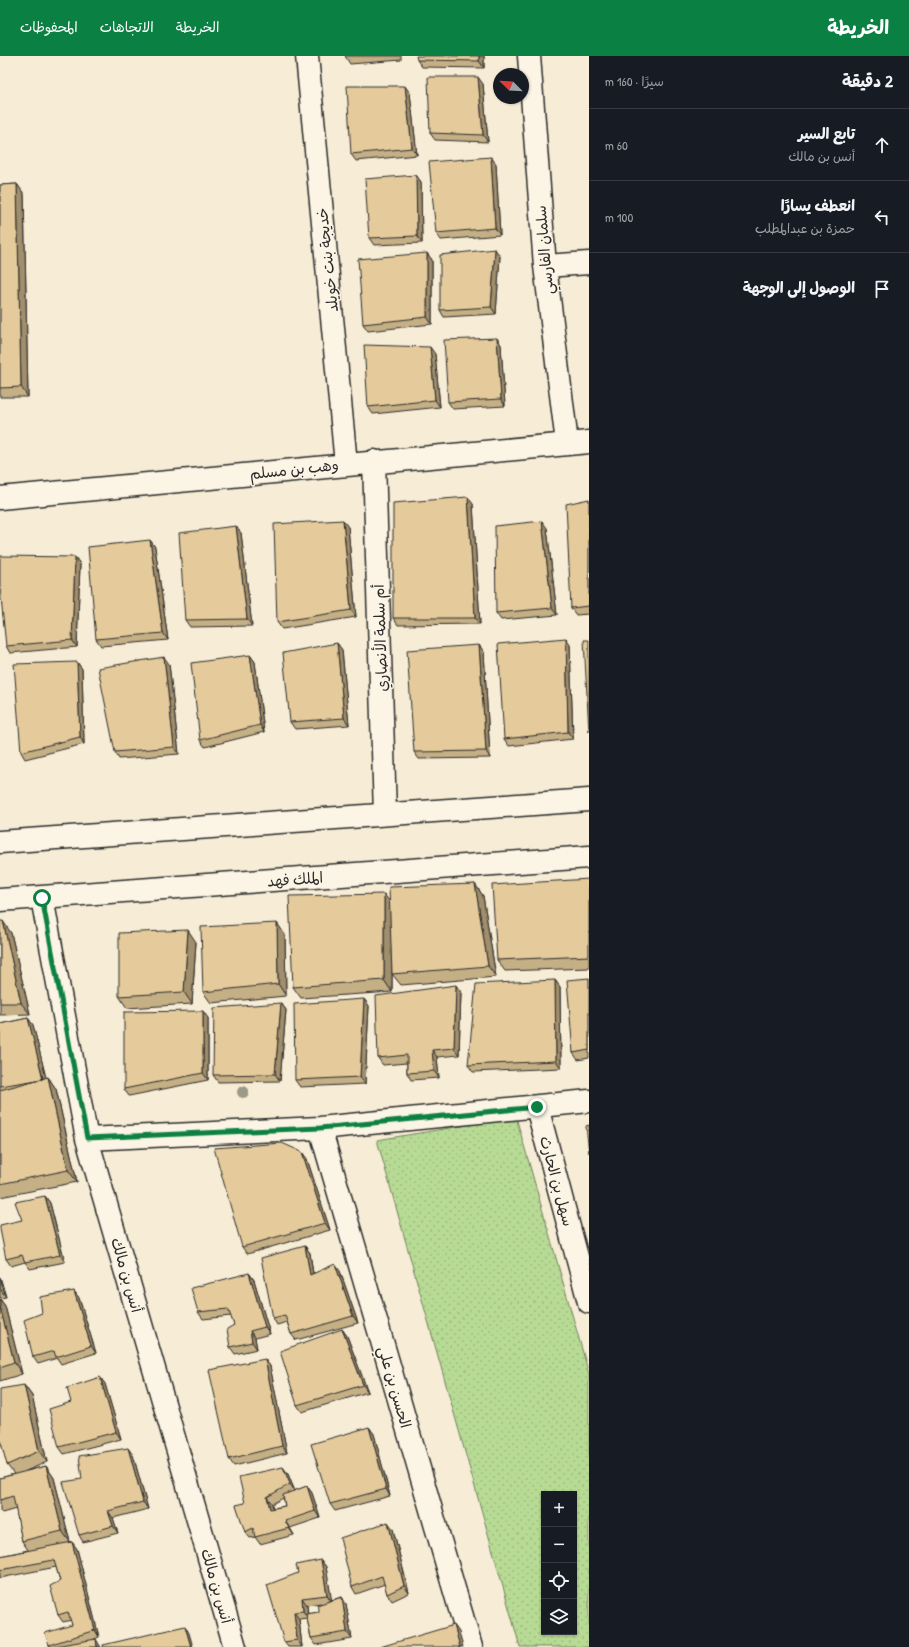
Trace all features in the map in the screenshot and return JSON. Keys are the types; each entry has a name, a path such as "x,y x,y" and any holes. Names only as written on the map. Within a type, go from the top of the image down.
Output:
{"street":[{"name":"خديجة بنت خويلد","path":"307,56 346,464"},
{"name":"سلمان الفارسي","path":"529,56 545,266 568,443"},
{"path":"545,266 589,262"},
{"name":"وهب بن مسلم","path":"0,498 374,461 589,442"},
{"name":"أم سلمة الأنصاري","path":"374,461 385,814"},
{"path":"0,842 589,800"},
{"name":"الملك فهد","path":"0,900 589,857"},
{"name":"أنس بن مالك","path":"42,898 87,1138 235,1647"},
{"path":"87,1138 320,1128 589,1101"},
{"name":"سهل بن الحارث","path":"537,1107 589,1302"},
{"name":"الحسن بن علي","path":"320,1128 471,1647"}],"green space":[{"path":"516,1117 589,1374 589,1647 520,1647 377,1140"}],"building":[{"path":"416,56 479,56 479,61 417,60"},
{"path":"428,77 478,77 483,135 430,133"},
{"path":"347,86 405,86 412,148 351,154"},
{"path":"491,157 495,228 436,233 429,162"},
{"path":"416,175 417,236 369,238 365,179"},
{"path":"17,184 21,387 0,388 0,185"},
{"path":"495,249 491,307 440,310 440,255"},
{"path":"427,253 427,317 363,324 358,259"},
{"path":"497,338 501,399 448,402 444,340"},
{"path":"364,345 430,347 435,400 368,407"},
{"path":"468,497 475,618 393,618 393,503"},
{"path":"589,499 589,606 571,608 566,504"},
{"path":"343,520 351,610 277,622 274,524"},
{"path":"542,521 552,608 496,613 495,526"},
{"path":"236,526 247,619 185,620 179,533"},
{"path":"150,540 163,633 96,639 88,547"},
{"path":"0,556 75,557 72,640 6,646 0,588"},
{"path":"566,638 568,732 504,739 498,644"},
{"path":"584,640 589,640 589,732"},
{"path":"337,643 344,718 290,722 283,653"},
{"path":"479,645 486,751 414,752 407,650"},
{"path":"250,655 260,725 200,740 191,663"},
{"path":"164,657 174,747 115,752 98,668"},
{"path":"77,662 80,737 21,752 14,664"},
{"path":"589,879 589,956 497,960 492,885"},
{"path":"475,884 488,966 392,974 389,887"},
{"path":"384,894 384,980 293,987 289,896"},
{"path":"0,921 3,921 21,1003 0,1003"},
{"path":"277,923 278,984 203,992 201,927"},
{"path":"188,930 184,992 119,996 119,933"},
{"path":"589,978 589,1050 573,1053 567,980"},
{"path":"555,980 556,1061 468,1065 476,984"},
{"path":"456,985 454,1048 432,1050 434,1071 407,1073 407,1055 378,1058 376,996"},
{"path":"364,999 360,1077 295,1080 294,1004"},
{"path":"281,1003 275,1074 213,1075 214,1008"},
{"path":"203,1011 203,1073 124,1089 124,1012"},
{"path":"28,1018 43,1079 0,1086 0,1024"},
{"path":"48,1077 68,1170 0,1184 0,1090"},
{"path":"589,1125 589,1153 586,1126"},
{"path":"282,1143 302,1152 325,1223 242,1247 214,1148"},
{"path":"45,1196 60,1255 25,1262 22,1255 6,1259 0,1225 22,1220 15,1202"},
{"path":"305,1246 310,1275 335,1264 353,1316 291,1334 285,1315 273,1318 261,1258"},
{"path":"249,1273 265,1327 250,1331 252,1342 230,1347 227,1329 234,1325 228,1309 198,1312 191,1288"},
{"path":"74,1291 91,1346 56,1357 54,1351 33,1357 24,1320 42,1313 40,1297"},
{"path":"0,1307 14,1362 0,1367"},
{"path":"342,1329 363,1385 297,1405 280,1351"},
{"path":"265,1359 282,1446 229,1459 209,1370"},
{"path":"100,1377 116,1432 59,1447 49,1409 71,1402 67,1388"},
{"path":"24,1385 39,1451 7,1465 0,1439 0,1389"},
{"path":"369,1427 386,1489 330,1504 311,1444"},
{"path":"128,1448 143,1502 108,1511 113,1526 79,1535 63,1482 82,1479 79,1456"},
{"path":"46,1466 62,1531 22,1541 13,1496 0,1500 0,1478"},
{"path":"283,1467 290,1484 267,1497 270,1509 285,1506 283,1495 307,1486 315,1511 285,1521 289,1528 255,1537 253,1528 245,1532 236,1505 245,1503 239,1477"},
{"path":"388,1522 404,1586 387,1594 382,1576 352,1587 340,1538"},
{"path":"72,1542 95,1630 49,1645 45,1633 72,1625 68,1612 58,1615 50,1586 60,1581 54,1560 0,1570 0,1556"},
{"path":"321,1560 327,1595 302,1598 303,1611 294,1612 297,1640 284,1642 267,1585 298,1573 296,1565"},
{"path":"342,1597 347,1632 311,1638 306,1614 319,1612 317,1605"},
{"path":"454,1625 460,1647 380,1647"},
{"path":"185,1626 191,1647 103,1647 103,1645"},
{"path":"96,1639 97,1647 49,1647"}],"route":[{"path":"42,898 87,1138 320,1128 537,1107"}]}
